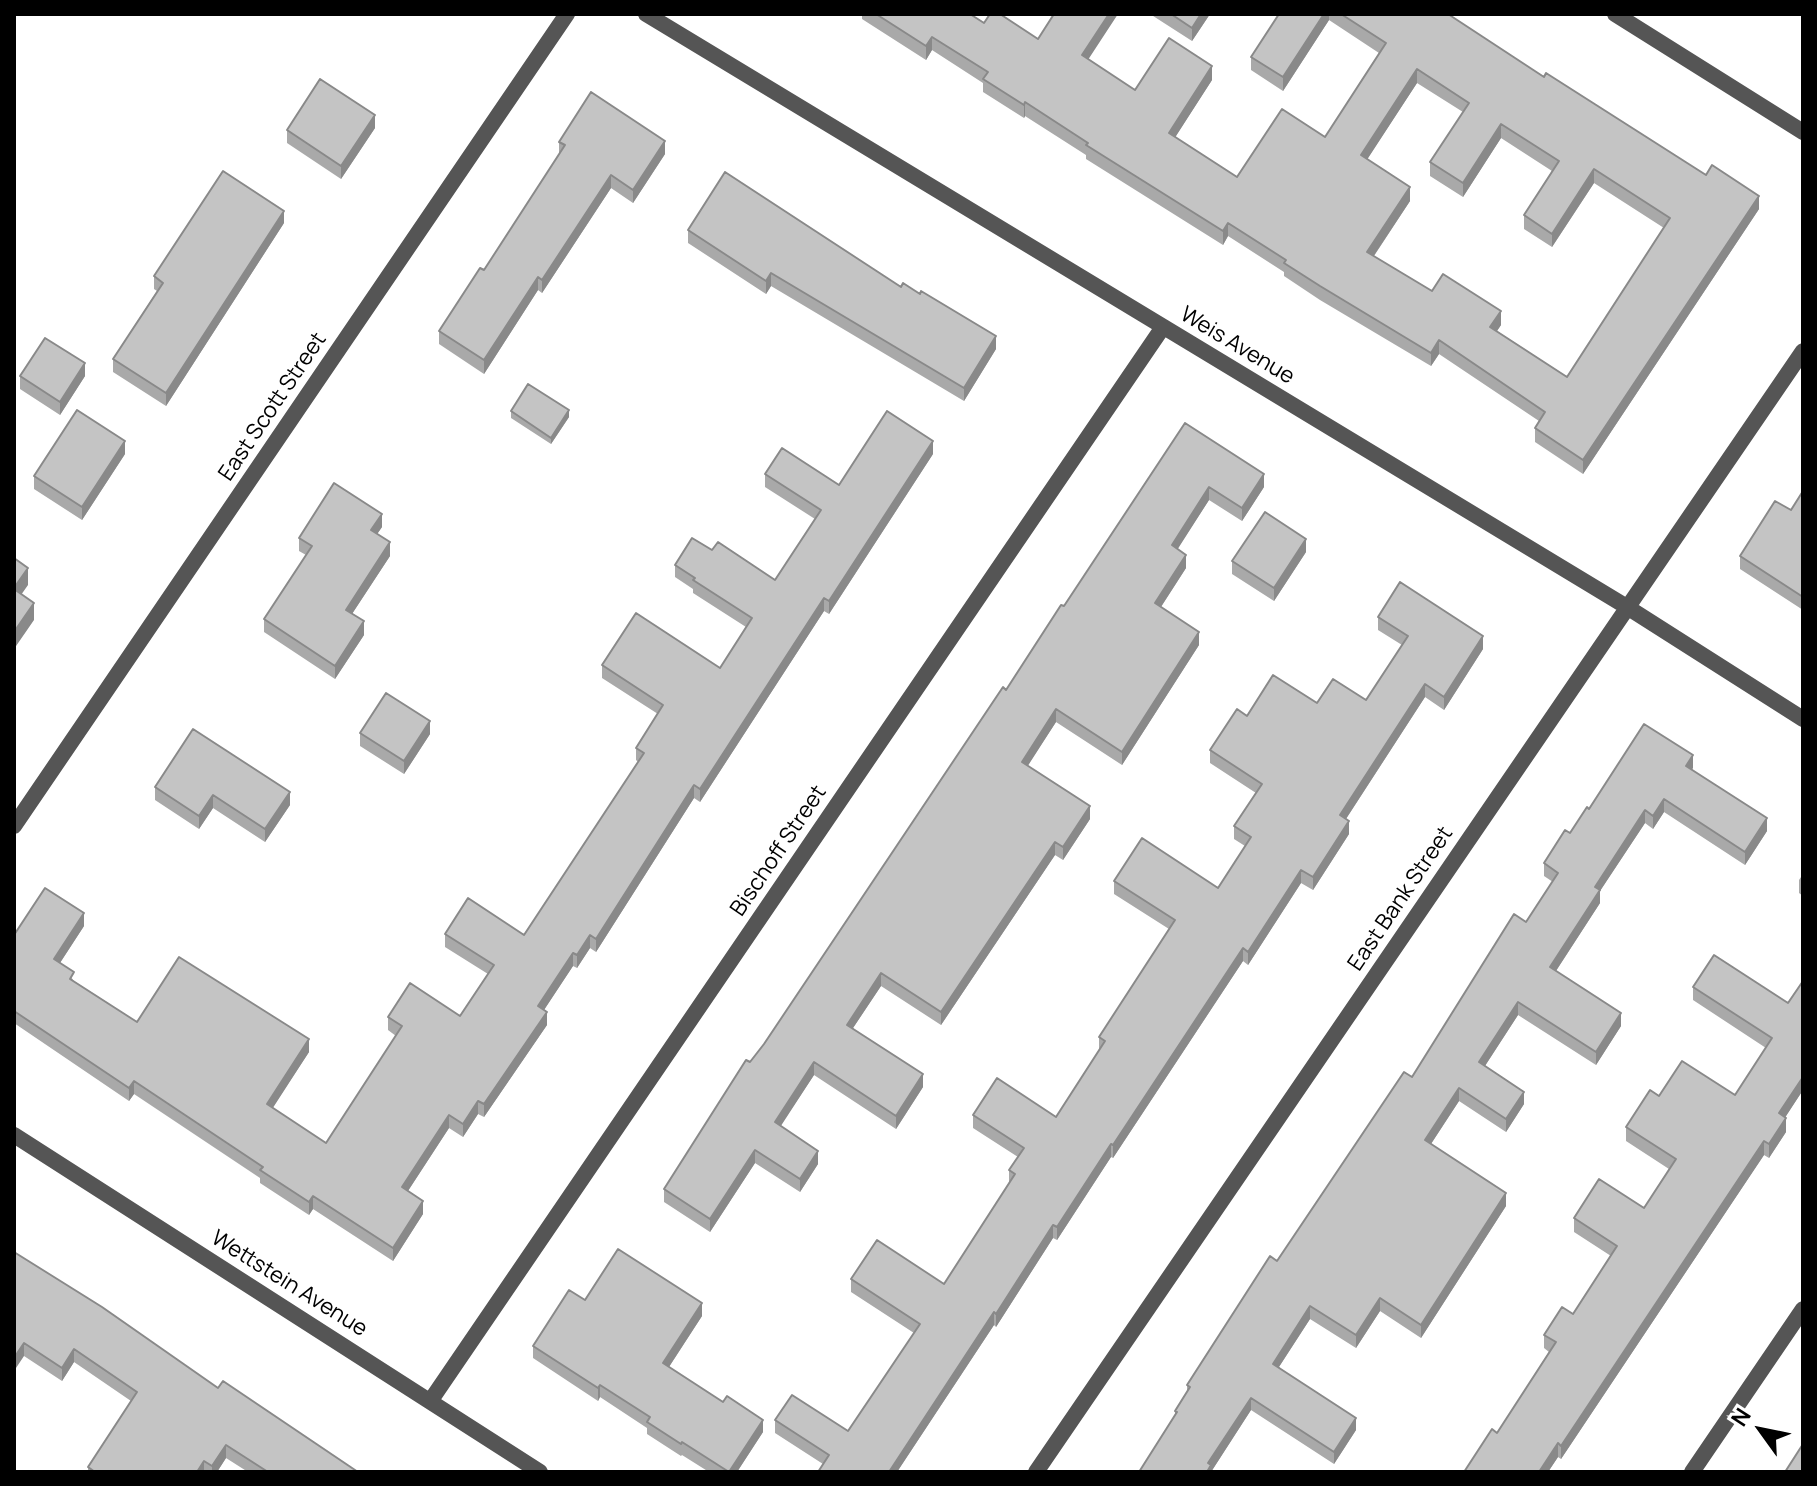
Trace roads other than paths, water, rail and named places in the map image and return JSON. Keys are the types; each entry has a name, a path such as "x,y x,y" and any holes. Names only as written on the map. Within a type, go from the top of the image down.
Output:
{"street":[{"name":"East Scott Street","path":"14,826 567,14"},
{"name":"Weis Avenue","path":"646,14 1627,607 1803,719"},
{"path":"1615,14 1803,132"},
{"name":"Bischoff Street","path":"431,1400 1163,327"},
{"name":"East Bank Street","path":"1036,1472 1803,351"},
{"name":"Wettstein Avenue","path":"14,1135 540,1472"},
{"path":"1692,1472 1803,1309"}]}
